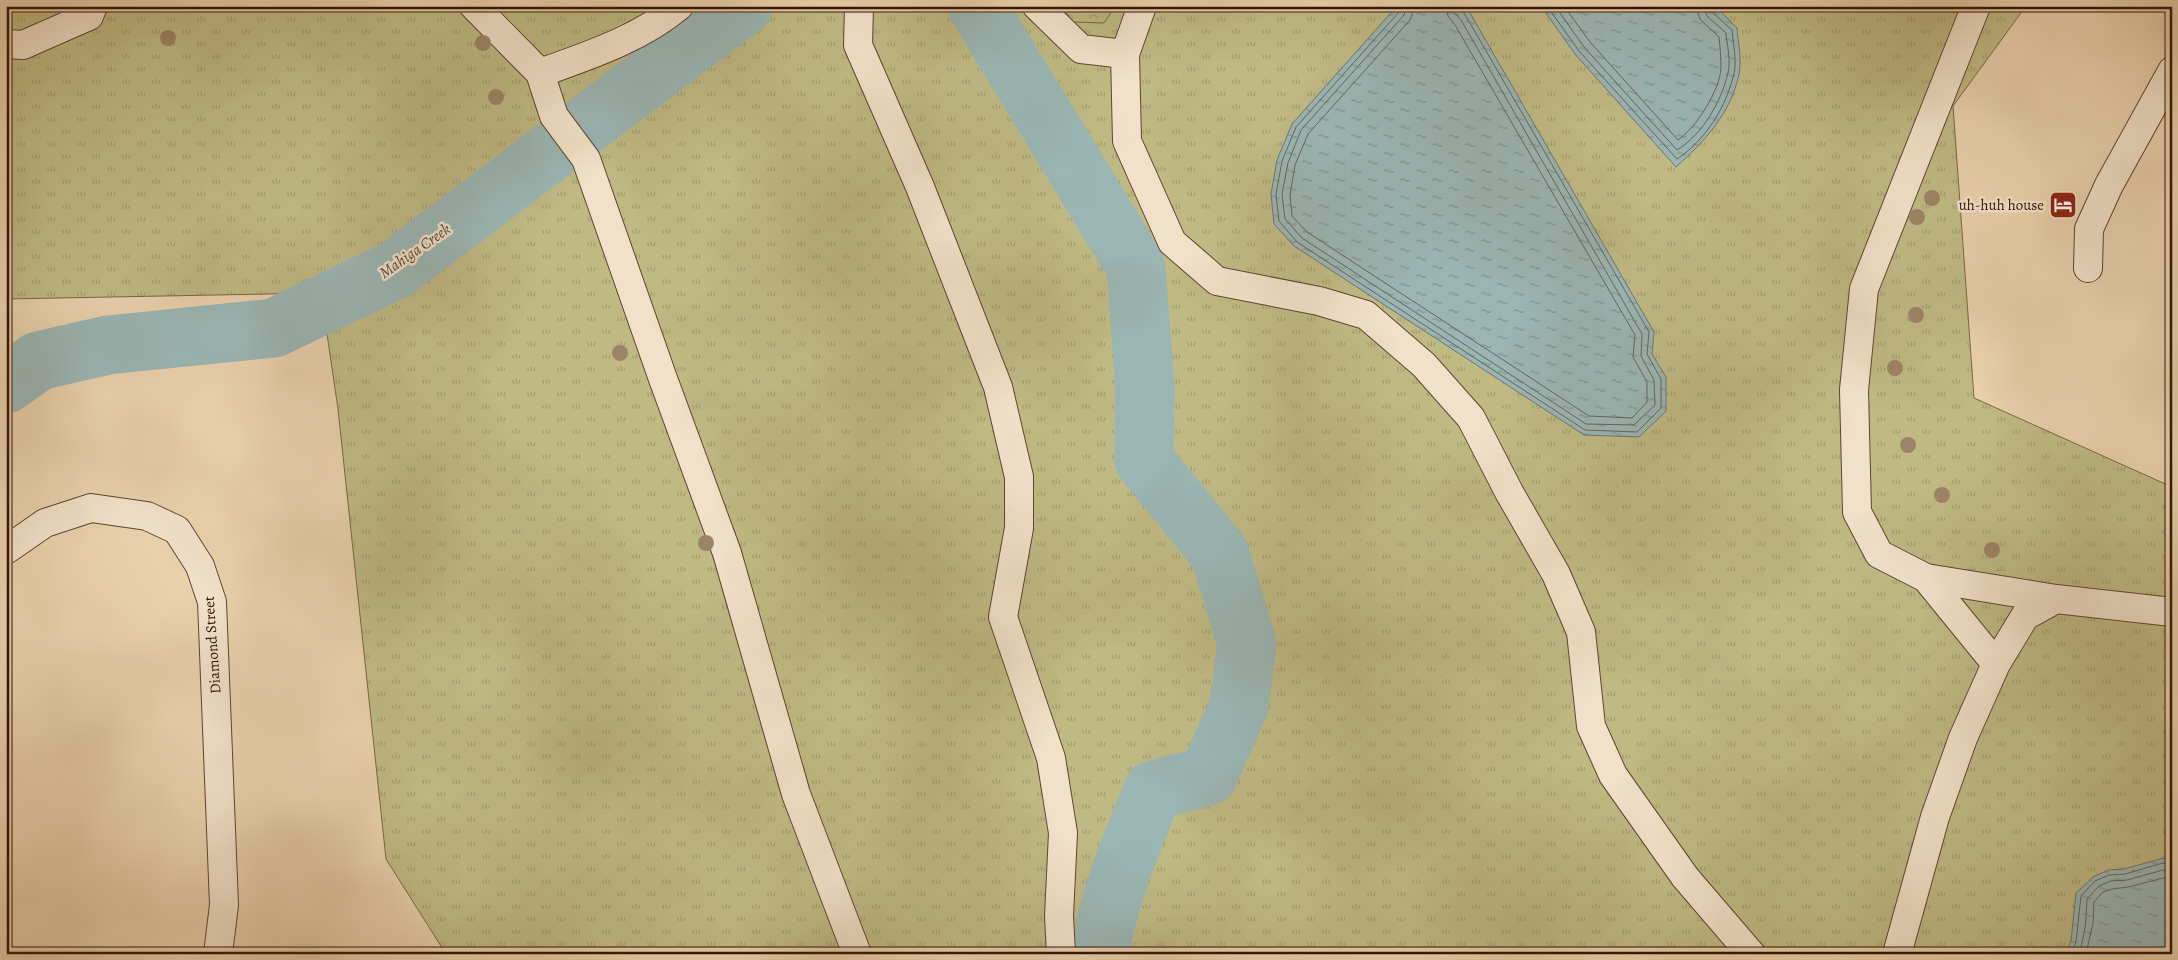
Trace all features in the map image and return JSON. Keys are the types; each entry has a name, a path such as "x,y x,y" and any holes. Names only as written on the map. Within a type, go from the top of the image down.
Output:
{"street":[{"path":"6,44 23,45 89,16 93,6"},
{"path":"474,6 540,73 554,116 586,159 662,376 727,552 796,794 857,954"},
{"path":"540,73 591,54 661,22 679,6"},
{"path":"860,6 858,45 920,187 998,387 1020,477 1020,528 1003,617 1051,758 1063,833 1059,916 1061,954"},
{"path":"1037,6 1081,49 1125,54"},
{"path":"1142,6 1125,54 1127,141 1172,242 1217,281 1320,301 1366,315 1424,365 1471,418 1509,492 1556,574 1581,632 1591,726 1613,775 1685,877 1751,954"},
{"path":"1976,6 1864,289 1854,390 1857,512 1879,554 1926,578 2056,600 2172,612"},
{"path":"2088,268 2089,229 2109,185 2172,71"},
{"name":"Diamond Street","path":"6,550 45,523 91,508 147,516 177,530 200,566 212,602 224,906 218,954"},
{"path":"1926,578 1996,664"},
{"path":"1897,954 1938,808 1963,738 1996,664 2025,616 2056,600"}],"green space":[{"path":"6,6 2026,6 1953,106 1974,398 2172,487 2172,954 446,954 386,859 338,409 321,293 6,299"},
{"path":"1061,6 1115,6 1104,23 1073,22"}],"water":[{"path":"1397,6 1463,6 1470,13 1654,332 1652,354 1666,377 1666,411 1639,437 1584,435 1294,246 1274,224 1271,194 1277,160 1292,124"},
{"path":"1541,6 1715,6 1737,28 1740,51 1739,74 1730,101 1723,114 1707,136 1676,167 1575,54"},
{"path":"2164,858 2172,861 2172,954 2065,954 2071,941 2076,893 2093,877 2108,870 2124,869"}],"waterway":[{"name":"Mahiga Creek","path":"6,384 38,361 108,345 274,328 395,270 743,6"},
{"path":"977,6 1136,267 1145,389 1144,460 1220,554 1247,644 1239,706 1208,776 1153,790 1115,891 1100,954"}],"place":[{"name":"uh-huh house","path":"2063,205"}]}
